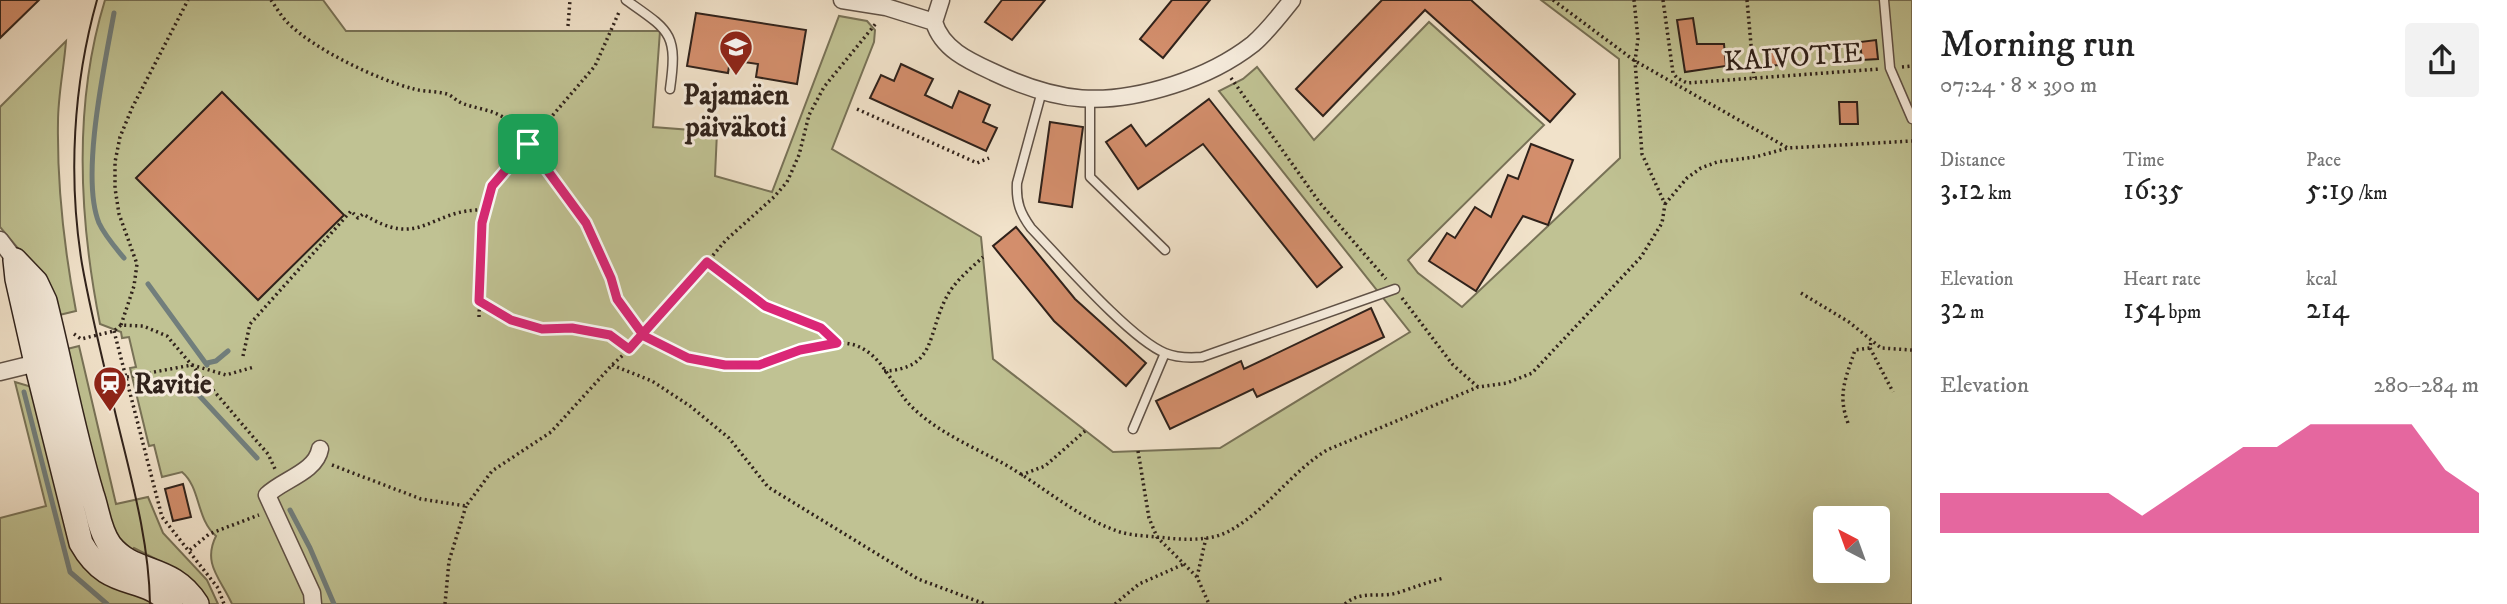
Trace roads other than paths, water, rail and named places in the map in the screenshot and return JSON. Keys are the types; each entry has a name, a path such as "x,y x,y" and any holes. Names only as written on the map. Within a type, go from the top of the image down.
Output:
{"street":[{"path":"842,0 886,6 934,22"},
{"path":"941,0 934,22 939,35 957,52 997,74 1042,91 1115,100 1141,95 1202,75 1254,43 1292,0"},
{"path":"0,240 38,285 45,301 47,360 77,530 85,549 99,568 109,575 147,588 171,604"},
{"path":"0,372 47,360"},
{"path":"47,360 109,543 127,560 175,580 197,604"},
{"path":"313,604 312,593 267,495 312,464 320,449"}],"lane":[{"path":"625,0 660,23 668,32 674,59 670,89"},
{"path":"1884,0 1890,68 1912,119"},
{"path":"1042,91 1017,183 1016,199 1020,213 1031,228 1124,322 1165,353 1186,358 1202,358 1395,289"},
{"path":"1090,99 1090,177 1165,250"},
{"path":"1133,429 1144,396 1165,353"}],"waterway":[{"path":"114,13 100,89 92,178 99,223 124,258"},
{"path":"148,284 207,365"},
{"path":"207,363 216,361 228,351"},
{"path":"194,384 195,391 257,458"},
{"path":"24,392 70,572 107,604"},
{"path":"290,510 334,604"}],"tram line":[{"path":"97,0 78,98 75,198 82,264 138,509 150,604"}],"place":[{"name":"Pajamäen päiväkoti","path":"736,77"},
{"name":"Ravitie","path":"110,413"}]}
